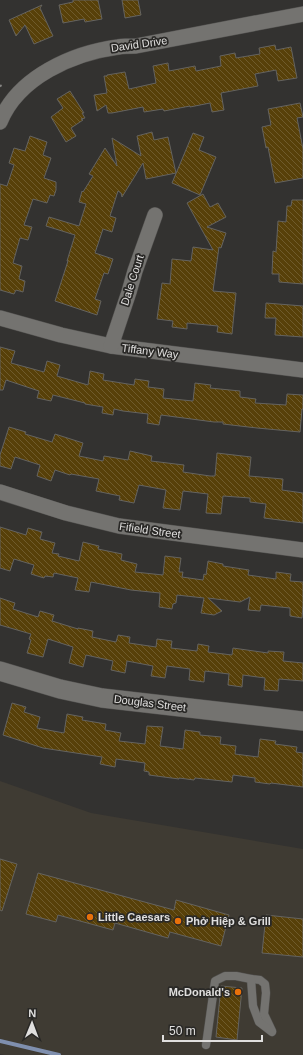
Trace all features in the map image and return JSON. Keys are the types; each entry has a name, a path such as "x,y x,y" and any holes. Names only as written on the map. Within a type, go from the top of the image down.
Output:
{"street":[{"name":"David Drive","path":"0,122 14,99 28,84 59,64 72,59 92,52 119,46 136,46 303,14"},
{"name":"Dale Court","path":"111,346 154,215"},
{"name":"Tiffany Way","path":"0,318 61,335 111,346 303,370"},
{"name":"Fifield Street","path":"0,492 66,513 119,526 303,550"},
{"name":"Douglas Street","path":"0,671 60,689 102,698 303,721"}],"lane":[{"path":"206,1045 215,981 225,976 236,976 260,980 265,984 266,993 264,1014 272,1032 259,1022 253,1006 251,979"}],"shaded area":[{"path":"0,781 91,813 303,849 303,1055 0,1054"}],"building":[{"path":"73,0 98,0 102,19 85,22 84,19 63,23 59,5 73,2"},
{"path":"122,0 138,0 141,15 125,18"},
{"path":"42,5 40,8 53,36 34,44 25,25 16,36 9,20"},
{"path":"275,45 276,50 291,47 297,78 278,81 276,70 255,74 258,86 221,93 224,110 212,112 210,103 164,111 163,109 144,112 143,107 112,113 108,113 106,105 97,111 94,95 107,93 104,76 125,72 129,89 156,83 153,66 168,63 169,71 195,66 196,71 221,66 220,56 235,53 236,58 260,54 259,48"},
{"path":"70,91 84,113 82,113 85,118 81,119 83,120 71,128 76,136 66,142 51,117 63,108 57,99"},
{"path":"300,103 303,117 297,118 303,149 303,178 275,183 268,147 266,148 262,127 271,125 268,109"},
{"path":"152,132 154,140 168,137 176,173 146,179 143,163 122,197 121,193 118,191 110,216 116,218 112,232 103,229 95,253 113,259 108,274 104,273 95,299 101,301 97,315 55,301 75,235 46,226 49,217 79,226 86,204 79,202 82,191 83,192 93,176 89,174 105,148 117,166 112,138 141,156 137,136"},
{"path":"193,133 204,137 199,150 216,157 200,195 172,183"},
{"path":"30,136 47,142 43,155 51,158 44,178 56,182 56,190 54,196 50,195 47,203 33,199 24,225 32,227 28,240 20,238 13,263 22,266 19,279 25,281 23,292 16,290 14,294 0,290 0,184 7,186 14,165 9,163 14,148 25,151"},
{"path":"203,194 210,207 218,203 226,217 207,227 226,233 221,248 219,247 213,291 236,293 232,334 217,332 218,326 187,323 187,329 172,327 173,321 157,319 162,283 170,284 172,259 191,261 193,247 213,250 187,203"},
{"path":"292,200 303,200 303,284 279,282 279,274 272,274 273,251 276,252 278,221 286,222 287,206 291,206"},
{"path":"266,303 303,306 303,337 275,335 276,318 265,318"},
{"path":"0,347 15,351 11,363 44,372 47,361 60,365 57,376 88,385 90,371 104,374 103,380 134,385 135,379 149,381 148,387 164,389 163,398 193,401 195,383 211,385 210,388 240,391 240,397 256,399 255,403 286,405 287,394 303,395 300,432 223,424 223,422 161,415 159,425 147,423 148,414 114,409 113,415 102,413 103,407 85,404 53,395 51,401 37,398 39,391 6,380 3,390 0,390"},
{"path":"9,427 26,432 25,434 52,442 55,434 83,443 79,456 103,461 104,456 128,460 130,451 152,456 151,461 184,465 183,472 210,476 215,476 217,453 251,457 249,476 283,479 282,490 303,493 303,523 264,518 266,504 250,502 250,498 223,496 221,514 206,513 208,494 183,491 180,510 163,508 166,490 139,485 134,503 119,500 120,496 96,491 99,479 70,475 55,470 51,481 37,476 40,465 15,457 11,469 0,466 0,455"},
{"path":"0,527 26,535 28,528 42,532 40,539 55,543 52,553 79,561 83,542 99,546 98,549 122,554 121,560 137,564 135,572 163,575 165,556 181,558 179,572 183,572 182,577 203,580 204,574 206,575 208,561 223,564 223,566 249,570 248,575 276,579 276,572 291,574 290,581 303,582 302,618 290,616 290,608 261,605 260,611 248,610 250,597 240,602 208,598 222,611 214,615 201,613 204,598 177,595 176,603 173,604 172,609 159,607 160,593 131,590 91,582 89,592 75,590 78,578 54,573 53,577 45,576 44,578 31,574 34,565 14,559 10,571 0,568"},
{"path":"0,598 15,603 13,609 38,617 40,611 54,615 52,621 78,629 93,631 92,637 116,642 118,635 130,637 129,643 156,647 157,639 172,641 171,648 197,651 198,644 209,646 208,652 232,655 233,648 268,653 268,651 284,652 283,661 303,663 303,681 279,679 278,691 264,690 265,678 243,675 242,687 228,685 229,674 205,671 204,682 189,680 190,669 167,666 165,678 151,676 153,666 127,661 125,673 111,670 113,661 86,655 83,667 69,663 73,647 48,639 43,657 27,653 31,640 29,639 31,634 0,625"},
{"path":"12,703 26,707 24,712 40,717 37,728 64,733 67,714 83,717 82,720 106,724 105,730 121,733 119,741 145,744 147,726 163,727 160,746 183,749 185,730 200,732 200,735 221,737 220,744 236,746 235,754 258,757 260,739 276,741 275,744 297,747 296,752 303,753 303,787 255,782 255,778 233,775 232,782 195,778 194,780 179,779 149,775 149,772 144,771 145,763 116,759 115,767 100,764 102,757 43,748 3,735"},
{"path":"0,859 17,864 2,911 0,910"},
{"path":"38,873 174,910 176,900 229,915 221,946 170,932 168,938 115,923 113,930 58,915 56,922 26,914"},
{"path":"266,915 303,919 303,957 262,953"},
{"path":"221,986 242,988 237,1040 216,1037"}],"waterway":[{"path":"0,1041 59,1055"}],"place":[{"name":"Little Caesars","path":"90,917"},
{"name":"Phở Hiệp & Grill","path":"178,921"},
{"name":"McDonald's","path":"238,992"}]}
